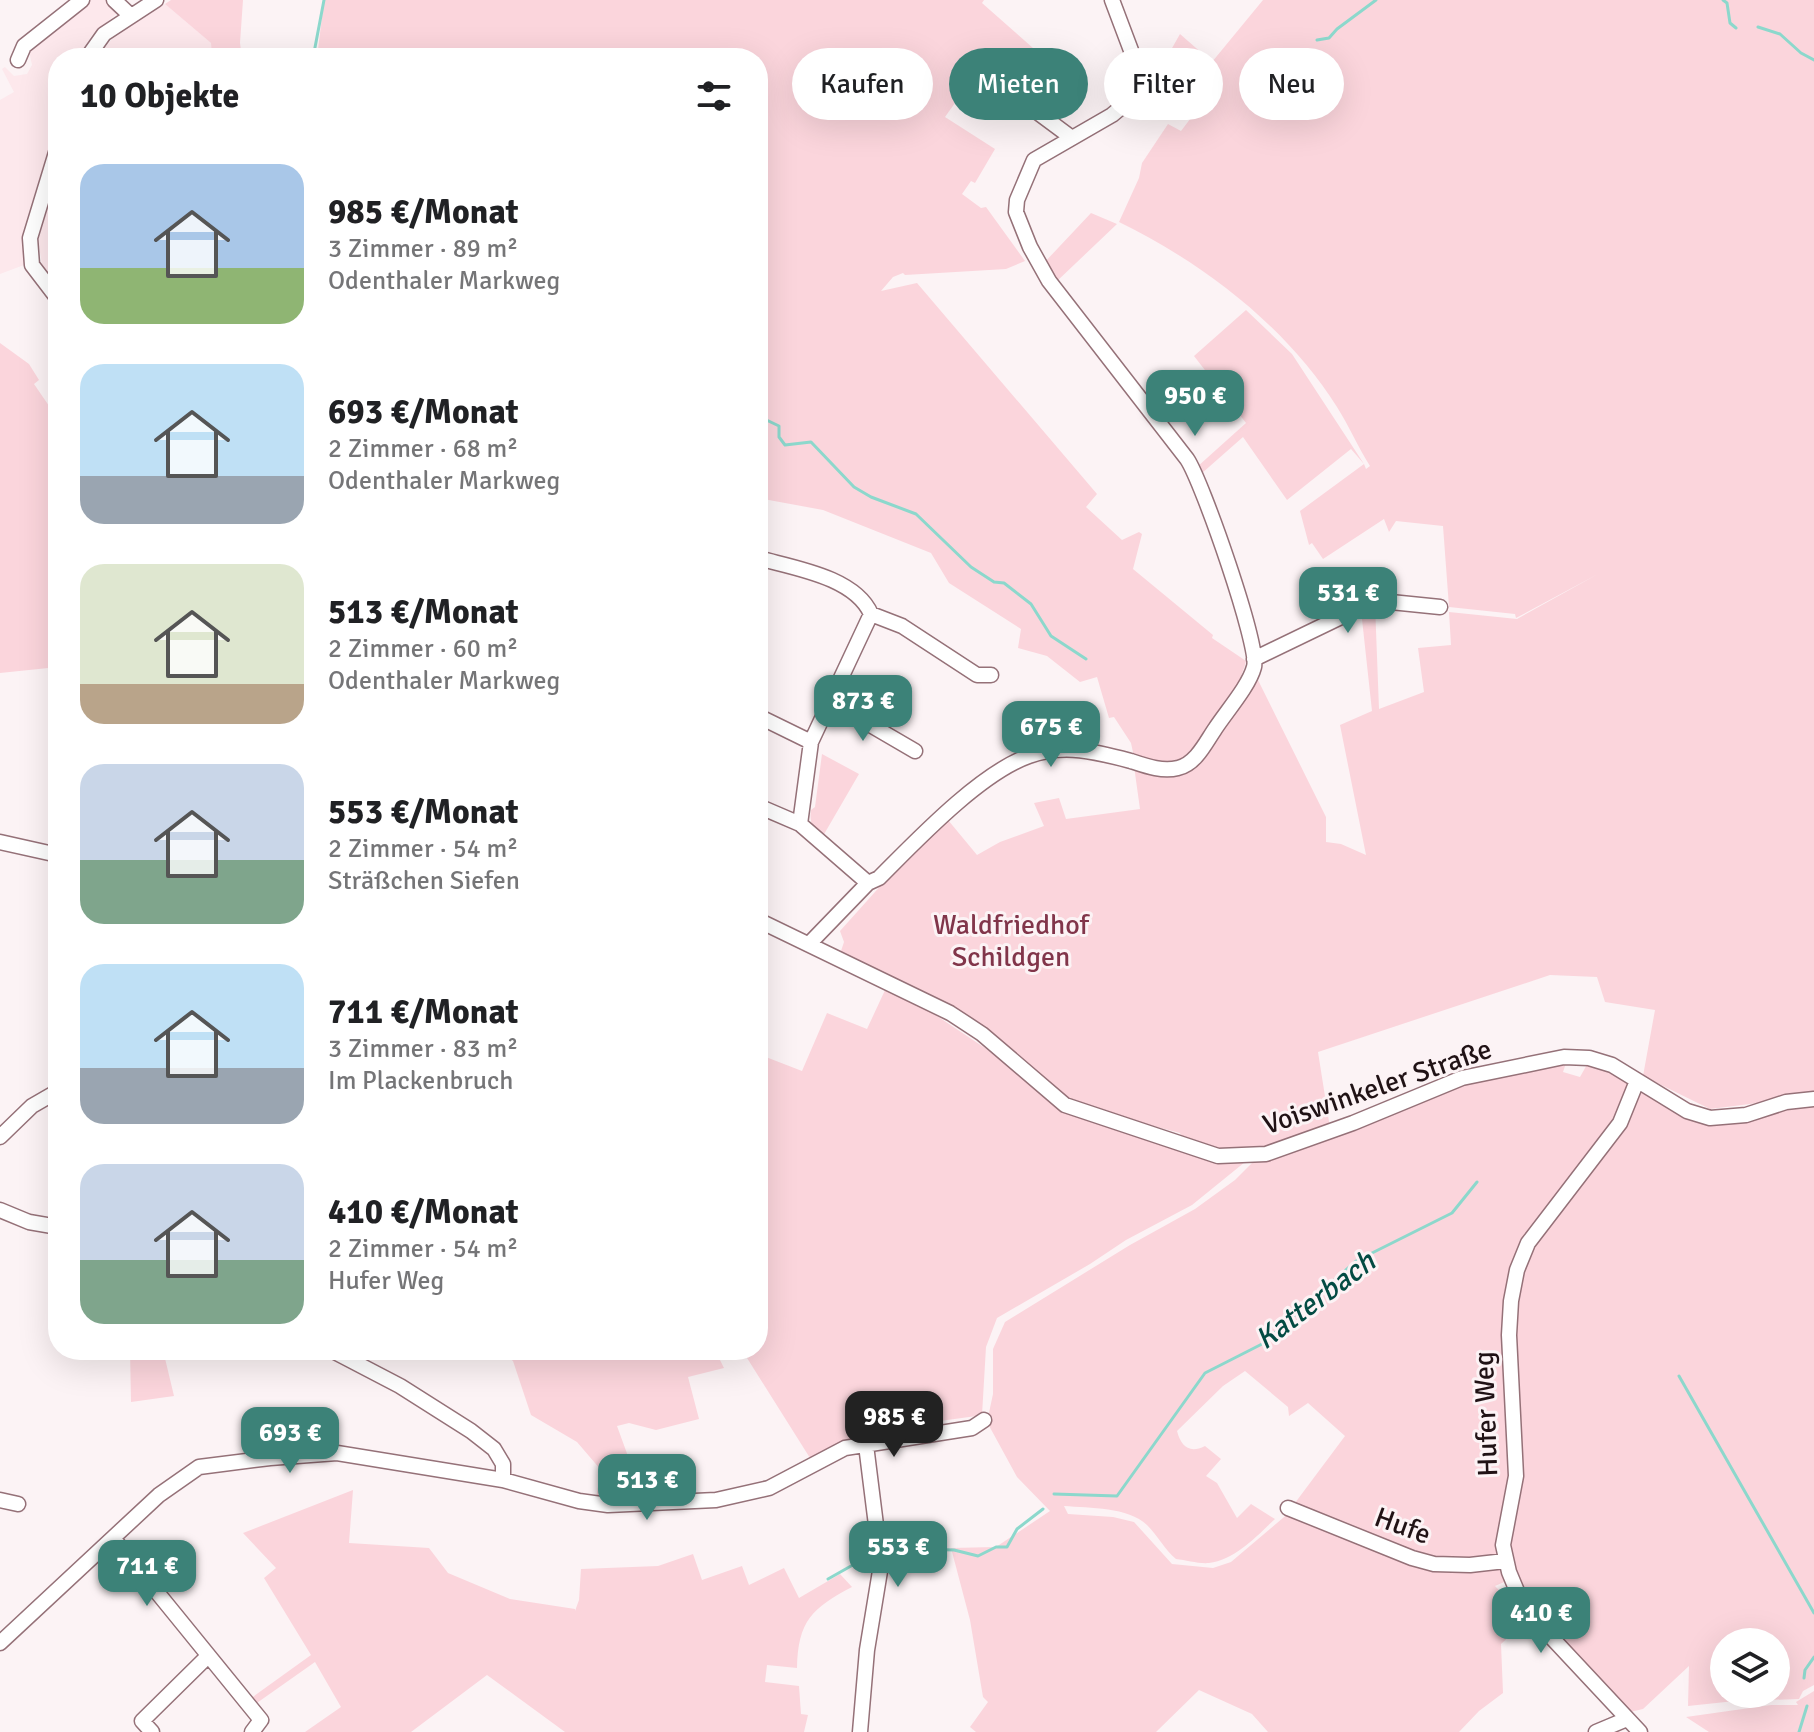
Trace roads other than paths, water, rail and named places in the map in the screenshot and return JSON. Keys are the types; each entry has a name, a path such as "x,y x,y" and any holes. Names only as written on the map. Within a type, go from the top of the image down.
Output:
{"street":[{"path":"18,60 24,46 82,0"},
{"path":"114,0 131,16"},
{"path":"94,48 104,34 156,0"},
{"path":"809,944 868,883 879,878 975,790 1007,766 1028,756 1046,751 1080,749 1158,769 1185,766 1198,753 1254,668 1219,535 1204,490 1193,469 1049,281 1018,219 1017,200 1032,162 1117,112 1132,88 1135,61 1112,0"},
{"path":"1046,120 1072,138"},
{"path":"1042,154 1041,148 1051,133 1050,123"},
{"path":"48,179 30,238 32,265 48,286"},
{"path":"768,561 813,573 848,588 865,600 871,614 902,626 977,675 991,675"},
{"path":"1254,659 1372,602 1440,607"},
{"path":"800,824 811,742 871,614"},
{"path":"831,702 915,751"},
{"path":"768,721 811,742"},
{"path":"768,810 800,824 868,883"},
{"path":"0,842 48,853"},
{"name":"Voiswinkeler Straße","path":"768,925 950,1013 982,1034 1065,1105 1218,1156 1266,1154 1353,1123 1462,1078 1564,1057 1589,1058 1612,1065 1687,1111 1710,1118 1746,1115 1786,1102 1814,1099"},
{"name":"Hufer Weg","path":"1637,1081 1620,1123 1528,1243 1517,1270 1509,1335 1516,1476 1503,1545 1505,1561 1531,1618 1640,1732"},
{"path":"0,1137 24,1112 48,1097"},
{"path":"0,1210 29,1222 48,1225"},
{"path":"350,1360 400,1386 494,1449 503,1464 503,1480"},
{"path":"0,1643 159,1495 199,1467 337,1453 503,1480 579,1501 608,1505 716,1500 769,1488 845,1448 972,1428 984,1420"},
{"path":"860,1732 867,1650 881,1565 866,1445"},
{"path":"0,1500 18,1504"},
{"name":"Hufe","path":"1288,1508 1434,1564 1470,1565 1505,1561"},
{"path":"113,1538 261,1720 252,1732"},
{"path":"152,1732 142,1721 208,1656"},
{"path":"1596,1732 1627,1719"}],"waterway":[{"path":"315,48 324,0"},
{"path":"1317,40 1329,38 1376,0"},
{"path":"1723,0 1727,3 1730,23 1736,28"},
{"path":"1758,27 1780,34 1814,60"},
{"path":"768,421 779,426 779,437 785,445 811,442 854,487 916,514 971,567 994,582 1004,583 1031,604 1051,636 1086,659"},
{"name":"Katterbach","path":"1054,1494 1117,1496 1205,1373 1262,1344 1356,1261 1452,1213 1477,1182"},
{"path":"1679,1376 1814,1613"},
{"name":"Katterbach","path":"889,1548 954,1550 978,1556 996,1547 1007,1547 1017,1529 1043,1509"},
{"name":"Katterbach","path":"828,1579 874,1553"},
{"path":"1804,1678 1805,1670 1814,1657"},
{"path":"1799,1732 1807,1706"}],"park label":[{"name":"Waldfriedhof Schildgen","path":"1011,940"}]}
